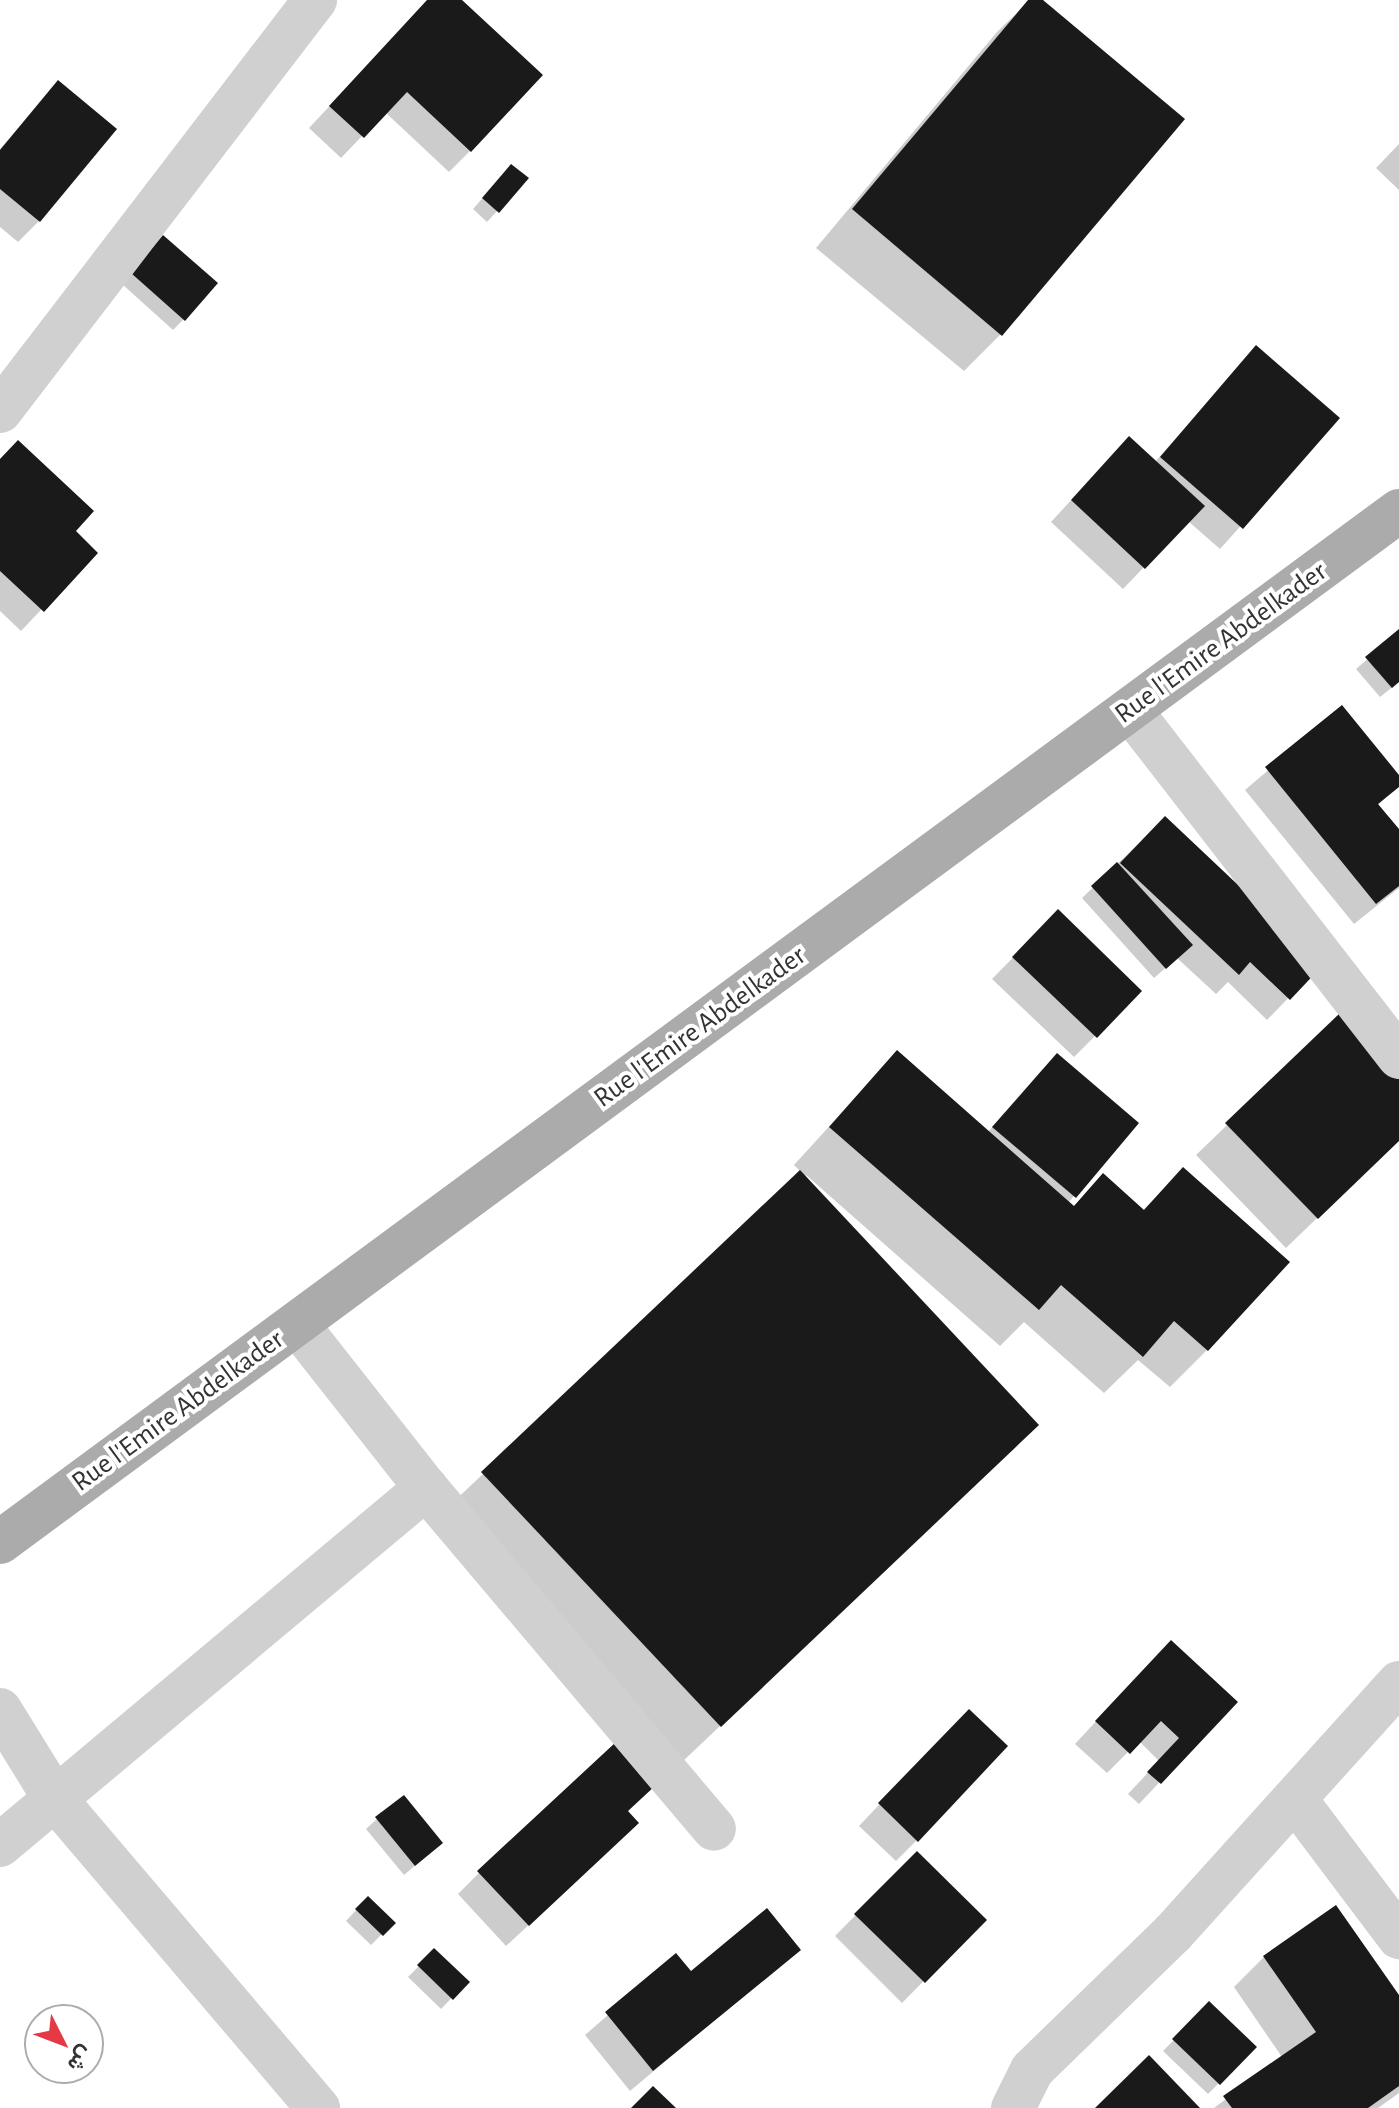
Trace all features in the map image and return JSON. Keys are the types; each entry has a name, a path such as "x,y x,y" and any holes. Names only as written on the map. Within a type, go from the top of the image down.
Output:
{"main road":[{"name":"Rue l'Emire Abdelkader","path":"0,1542 1399,511"}],"street":[{"path":"0,411 315,0"},
{"path":"1130,710 1399,1057"},
{"path":"297,1324 426,1488 714,1829"},
{"path":"0,1845 426,1488"},
{"path":"1013,2108 1032,2070 1173,1933 1399,1683"},
{"path":"0,1710 55,1799 318,2108"},
{"path":"1295,1799 1399,1937"}],"building":[{"path":"427,0 462,0 543,75 471,152 407,92 364,138 329,106"},
{"path":"1028,0 1043,0 1185,119 1002,336 852,209"},
{"path":"58,80 117,129 40,222 0,189 0,150"},
{"path":"511,164 529,178 499,213 482,198"},
{"path":"163,235 218,283 185,321 131,273"},
{"path":"1256,345 1340,418 1243,529 1160,457"},
{"path":"1129,436 1205,506 1145,569 1071,500"},
{"path":"18,440 94,511 76,531 98,553 44,612 0,571 0,459"},
{"path":"1399,629 1399,682 1392,688 1365,657"},
{"path":"1342,705 1399,775 1399,787 1378,804 1399,829 1399,886 1376,904 1265,767"},
{"path":"1165,816 1323,965 1290,1000 1250,962 1239,975 1120,863"},
{"path":"1117,862 1193,945 1166,969 1091,886"},
{"path":"1058,909 1142,991 1097,1038 1012,957"},
{"path":"1340,1013 1399,1074 1399,1141 1318,1219 1225,1123"},
{"path":"897,1050 1074,1206 1103,1173 1144,1210 1183,1167 1290,1262 1208,1351 1174,1321 1143,1357 1061,1285 1039,1310 829,1127"},
{"path":"1057,1053 1139,1123 1076,1198 992,1127"},
{"path":"800,1170 1039,1425 721,1727 481,1472"},
{"path":"1171,1640 1238,1702 1161,1784 1147,1772 1179,1738 1161,1721 1130,1754 1095,1721"},
{"path":"969,1709 1008,1746 918,1842 878,1803"},
{"path":"616,1742 656,1785 628,1811 639,1823 529,1926 477,1871"},
{"path":"404,1795 443,1843 415,1866 375,1817"},
{"path":"917,1851 987,1920 925,1983 854,1914"},
{"path":"368,1896 396,1923 383,1936 355,1909"},
{"path":"1336,1905 1399,1995 1399,2086 1368,2108 1232,2108 1223,2096 1316,2032 1263,1956"},
{"path":"767,1908 801,1950 653,2071 605,2012 676,1953 691,1971"},
{"path":"434,1948 470,1982 453,2000 417,1965"},
{"path":"1209,2001 1257,2047 1220,2085 1172,2039"},
{"path":"1149,2055 1200,2108 1095,2108"},
{"path":"653,2086 676,2108 631,2108"}]}
